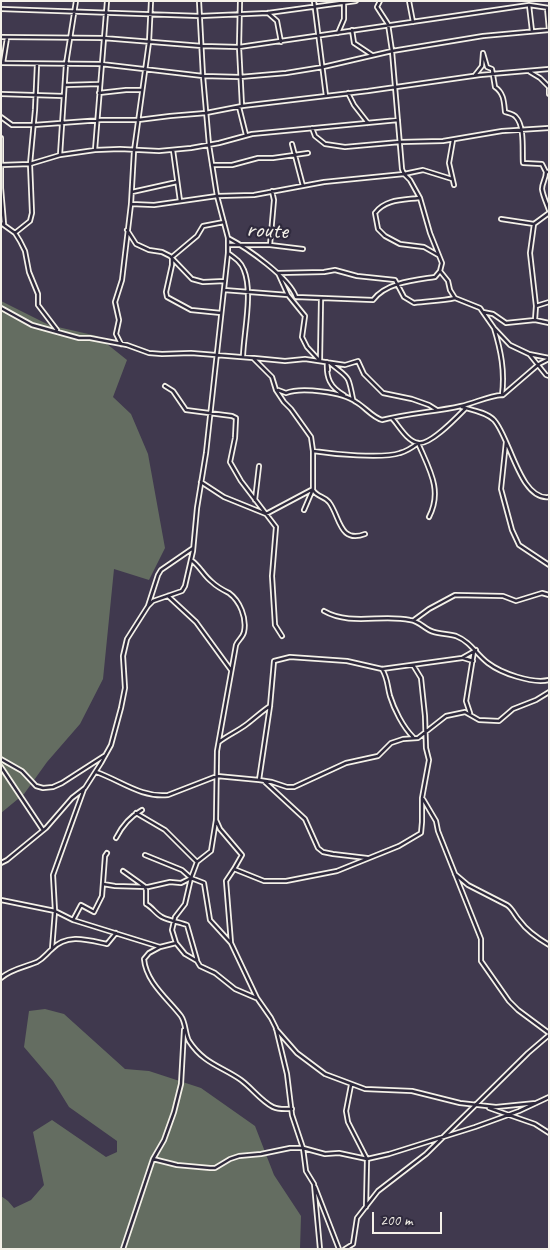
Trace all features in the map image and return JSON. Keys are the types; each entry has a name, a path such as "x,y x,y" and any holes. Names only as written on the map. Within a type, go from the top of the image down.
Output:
{"street":[{"path":"60,155 66,64 76,1"},
{"path":"95,150 107,1"},
{"path":"121,344 116,334 119,320 115,302 122,280 131,204 134,151 149,42 150,1"},
{"path":"52,949 53,875 85,788 111,745 125,688 123,656 127,639 153,601 182,591 185,586 193,548 229,245 217,196 209,145 203,76 200,1"},
{"path":"240,1 241,106 246,134"},
{"path":"314,1 326,96"},
{"path":"1,9 200,16 268,13 356,1"},
{"path":"228,238 242,245 278,273 293,290 296,297 373,300 376,296 398,283 435,277 440,271 442,263 430,233 420,198 402,169 392,50 388,24 377,7 380,1"},
{"path":"409,1 413,22"},
{"path":"338,33 344,19 344,3"},
{"path":"529,5 532,31"},
{"path":"1,37 70,36 239,47 529,5 548,8 549,30 489,35 392,50 323,67 286,73 240,77 203,76 101,64 2,63 7,38"},
{"path":"268,13 277,21 281,42"},
{"path":"352,30 354,43 372,55"},
{"path":"475,76 482,66 484,52 487,67 492,69 494,87 500,91 504,98 505,112 516,116 524,143 523,164 542,164 547,172 542,192 549,212 534,224 530,253 536,306 535,320"},
{"path":"15,233 27,224 32,217 30,164 37,64"},
{"path":"1,117 12,125 138,120 206,113 241,106 475,76 549,69"},
{"path":"530,72 540,78 549,88 549,93"},
{"path":"65,85 99,84"},
{"path":"99,93 142,90"},
{"path":"348,93 354,105 368,123"},
{"path":"1,94 64,96"},
{"path":"2,165 30,164 60,155 95,150 173,150 209,145 246,134 398,120"},
{"path":"312,128 315,136 331,145 357,147 400,142 453,140 520,130 549,128"},
{"path":"1,138 3,224 15,233 24,251 29,272 38,294 38,305 58,331"},
{"path":"453,140 449,163 454,185"},
{"path":"292,144 303,186"},
{"path":"173,150 180,201"},
{"path":"212,165 232,165 258,158 308,153"},
{"path":"131,204 154,205 217,196 254,194 324,182 425,170 452,179"},
{"path":"132,192 177,182"},
{"path":"270,245 274,200 272,191"},
{"path":"420,198 387,202 381,205 375,213 378,229 392,240 404,245 424,247 439,256"},
{"path":"501,220 534,224"},
{"path":"221,313 191,310 167,297 166,292 172,258 197,236 203,226 224,222"},
{"path":"127,230 136,244 149,250 162,252 172,258 192,279 199,282 225,281"},
{"name":"route","path":"229,245 270,245 303,249"},
{"path":"228,253 244,269 247,281 248,292 242,356"},
{"path":"278,273 335,270 357,276 395,280 404,297 414,303 433,300 444,301 455,298 480,308 494,328 510,345 529,354 546,375 549,376"},
{"path":"440,271 448,281 455,298"},
{"path":"278,273 288,295 305,316 302,337 307,347 320,361"},
{"path":"224,290 288,295"},
{"path":"320,361 321,299"},
{"path":"536,306 549,302"},
{"path":"1,308 32,325 79,338 90,338 121,344 141,351 345,364 358,361 364,374 383,393 412,399 438,410"},
{"path":"483,312 493,314 506,323 535,320 549,324"},
{"path":"494,328 503,364 502,395"},
{"path":"529,354 549,359"},
{"path":"253,358 272,377 276,390 311,437 313,489 304,510"},
{"path":"328,362 326,374 330,384 380,420 460,406 485,400 492,396 502,395 538,364 549,359"},
{"path":"328,362 328,370"},
{"path":"328,362 346,376 350,382 353,400"},
{"path":"165,386 173,391 186,410 236,418 235,438 230,462 238,476 276,527 272,576 275,625 282,636"},
{"path":"276,390 286,394 293,390 307,390 347,397"},
{"path":"460,406 490,417 495,422 524,480 536,496 549,497"},
{"path":"313,451 370,455 400,453 443,431 466,408"},
{"path":"392,418 406,435 418,443 435,483 434,507 429,517"},
{"path":"506,442 501,489 512,530 519,545 549,565"},
{"path":"255,500 258,466"},
{"path":"201,482 224,497 266,514"},
{"path":"266,514 313,489"},
{"path":"313,489 317,495 328,500 346,532 358,537 365,534"},
{"path":"148,606 161,570 193,548"},
{"path":"191,560 199,565 204,575 216,586 233,597 243,612 244,632 236,645 216,760 216,820 212,851 197,862 191,878 186,904 174,920 172,930 176,943 185,954 197,961"},
{"path":"414,620 454,595 503,596 516,602 542,593 549,595"},
{"path":"168,596 196,622 232,670"},
{"path":"324,611 340,618 414,620 434,632 448,634 466,641 486,662 517,677 542,682 549,680"},
{"path":"259,780 270,706 274,661 290,657 347,661 382,669 462,658 475,651"},
{"path":"470,715 466,701 475,651"},
{"path":"462,658 473,661"},
{"path":"234,869 264,881 277,882 336,871 399,846 421,833 422,798 429,764 421,678 413,665"},
{"path":"382,669 388,679 394,705 407,731 413,738"},
{"path":"96,772 138,792 160,796 168,795 217,776 259,780 294,787 346,763 378,756 391,743 403,739 418,738 446,716 465,712 479,720 499,720 513,709 536,700 549,692"},
{"path":"219,742 229,734 248,724 255,716 270,706"},
{"path":"1,759 22,771 36,786 43,788 53,787 62,783 105,755"},
{"path":"1,767 42,830"},
{"path":"264,781 305,819 318,848 323,852 368,858"},
{"path":"1,862 7,860 42,830 72,798 85,788"},
{"path":"345,1249 353,1244 358,1218 378,1191 412,1166 549,1034 509,1001 482,961 481,939 454,873 436,821 422,798"},
{"path":"116,838 124,824 142,810"},
{"path":"136,813 165,830 197,862"},
{"path":"216,820 220,829 242,855 226,881 231,943 257,998 276,1028 297,1053 325,1074 366,1089 412,1091 433,1097 483,1106 510,1107 549,1101"},
{"path":"73,920 82,905 94,912 102,896 105,856 107,853"},
{"path":"145,855 182,870 191,878 204,883 210,920 216,929 231,943"},
{"path":"123,871 144,886 146,890 146,904 163,917 187,925 200,966 215,974 235,989 257,998"},
{"path":"454,873 468,885 507,905 512,909 521,924 538,939 549,945"},
{"path":"102,884 144,886 170,882 181,883 191,878"},
{"path":"1,900 54,911 73,920 160,947"},
{"path":"1,978 46,956 61,942 70,939 82,939 107,944 116,933"},
{"path":"176,943 160,947 149,953 144,959 145,967 151,980 183,1018 188,1039 206,1061 240,1080 271,1106 278,1109 292,1109"},
{"path":"123,1249 154,1159 164,1140 181,1084 183,1018"},
{"path":"276,1028 292,1109 303,1148 306,1171 314,1184 339,1249"},
{"path":"351,1084 346,1111 348,1122 367,1159 366,1208"},
{"path":"154,1159 177,1166 215,1168 239,1156 290,1148 303,1148 319,1153 339,1153 367,1159 442,1138 508,1115 549,1097"},
{"path":"483,1106 535,1124 549,1133"},
{"path":"314,1184 320,1249"}],"green space":[{"path":"1,301 49,325 97,336 127,360 113,397 131,414 148,454 165,548 149,580 114,569 103,679 80,724 47,762 24,794 1,813"},
{"path":"45,1009 64,1014 125,1069 149,1071 201,1088 255,1126 274,1175 301,1216 300,1249 1,1249 1,1196 14,1208 31,1200 44,1185 33,1132 52,1120 106,1157 117,1152 117,1141 69,1107 53,1081 24,1047 29,1011"}]}
